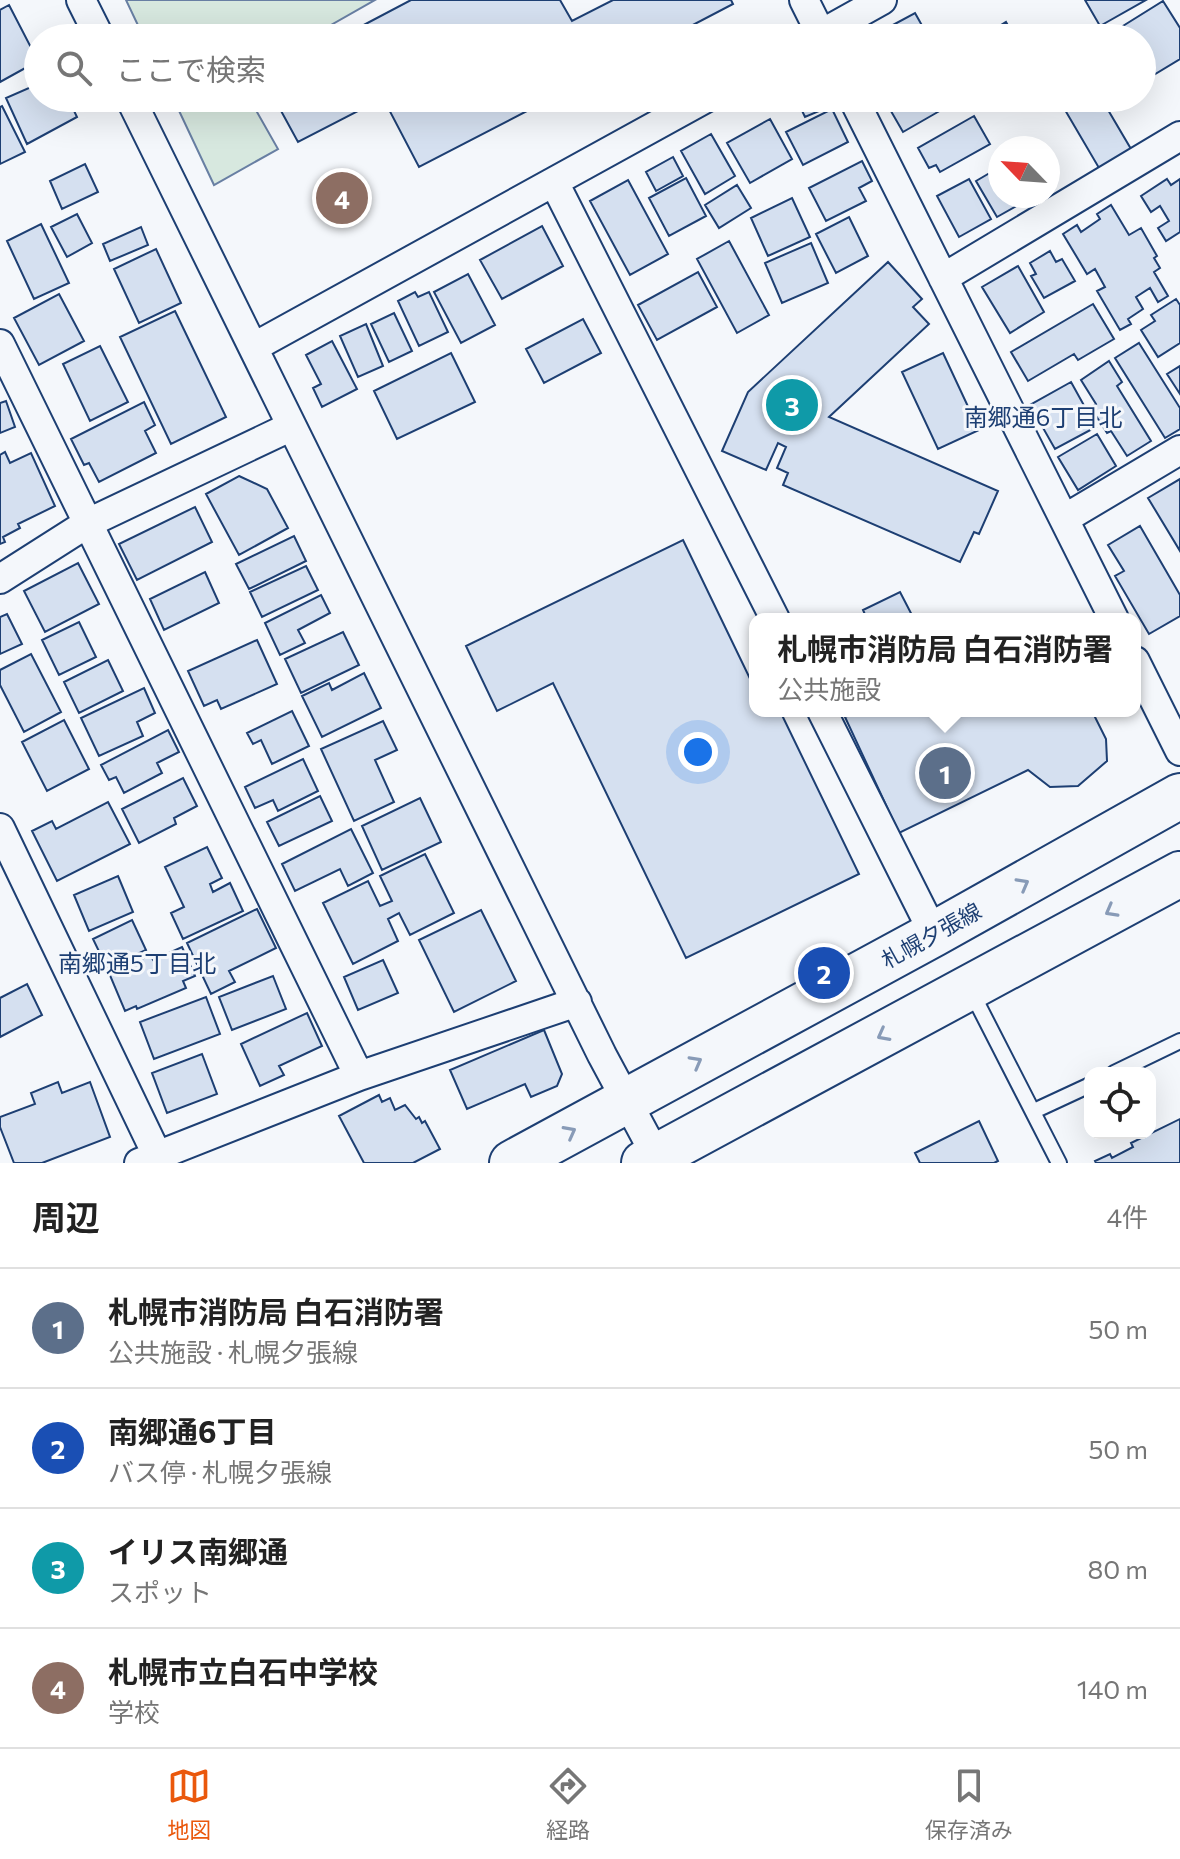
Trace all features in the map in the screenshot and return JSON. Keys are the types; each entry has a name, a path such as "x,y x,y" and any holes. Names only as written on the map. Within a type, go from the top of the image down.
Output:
{"main road":[{"name":"札幌夕張線","path":"512,1163 934,934 1180,796"},
{"path":"653,1161 1180,874"}],"street":[{"path":"81,0 93,24"},
{"path":"804,0 814,24"},
{"path":"841,24 882,0"},
{"path":"137,112 602,1055 629,1101 653,1161"},
{"path":"254,347 681,112"},
{"path":"860,112 1111,613"},
{"path":"943,278 1180,136"},
{"path":"554,182 772,613"},
{"path":"0,344 359,1076"},
{"path":"0,579 88,523 290,427"},
{"path":"1064,519 1180,450"},
{"path":"1141,673 1180,751"},
{"path":"825,717 934,934"},
{"path":"2,837 149,1160 359,1076 577,1002"}],"lane":[{"path":"969,989 1059,1163"},
{"path":"1126,1067 1180,1041"},
{"path":"1034,1111 1084,1088"}],"shaded area":[{"path":"126,0 375,0 333,24 137,24"},
{"path":"180,112 257,112 278,149 214,185"}],"building":[{"path":"411,0 560,0 572,21 613,0 731,0 733,4 695,24 366,24"},
{"path":"1085,0 1146,0 1104,24 1099,24"},
{"path":"1163,1 1180,28 1180,59 1156,74 1156,24 1126,24"},
{"path":"9,5 24,34 24,69 0,82 0,10"},
{"path":"915,13 921,24 895,24"},
{"path":"24,90 24,112 75,112 77,117 27,144 6,98"},
{"path":"0,107 25,152 0,164"},
{"path":"282,112 356,112 298,142"},
{"path":"390,112 525,112 419,167"},
{"path":"826,112 833,112 848,142 803,165 786,132"},
{"path":"891,112 938,112 903,132"},
{"path":"1066,112 1109,112 1131,149 1099,168"},
{"path":"974,116 988,140 988,145 940,172 936,165 929,168 918,148"},
{"path":"770,119 792,159 750,183 727,143"},
{"path":"711,134 735,176 705,194 681,151"},
{"path":"673,157 683,176 656,191 646,172"},
{"path":"862,161 872,181 859,188 866,201 826,221 809,188"},
{"path":"85,164 98,192 62,209 50,181"},
{"path":"988,174 988,202 976,181"},
{"path":"686,178 706,216 669,236 649,198"},
{"path":"969,179 991,219 959,237 937,196"},
{"path":"1167,179 1171,185 1180,179 1180,232 1166,241 1158,228 1169,221 1160,206 1151,212 1141,196"},
{"path":"628,180 668,254 630,275 590,201"},
{"path":"737,185 751,208 719,228 705,205"},
{"path":"792,198 810,237 768,256 751,218"},
{"path":"1111,205 1129,235 1141,228 1157,256 1154,258 1160,268 1154,272 1168,296 1158,302 1150,288 1136,297 1143,309 1128,319 1131,324 1120,330 1097,291 1105,287 1095,269 1087,274 1063,234 1077,225 1081,232 1100,219 1097,214"},
{"path":"992,208 1013,208 997,217"},
{"path":"77,214 92,243 67,257 51,227"},
{"path":"849,217 868,256 836,273 816,234"},
{"path":"41,224 69,283 34,299 7,241"},
{"path":"542,226 563,266 502,299 480,260"},
{"path":"141,227 148,245 110,261 103,244"},
{"path":"729,241 769,315 737,333 697,259"},
{"path":"811,243 828,283 782,303 765,263"},
{"path":"156,249 181,303 139,323 114,269"},
{"path":"1050,251 1056,262 1062,259 1075,281 1044,298 1031,276 1036,274 1030,263"},
{"path":"888,262 922,299 913,307 929,324 829,417 998,491 979,534 974,532 960,562 783,485 788,473 777,468 786,447 778,443 766,470 722,451 748,392"},
{"path":"1018,266 1044,312 1010,333 982,287"},
{"path":"698,272 717,307 657,340 638,305"},
{"path":"468,274 495,325 461,343 434,292"},
{"path":"415,292 418,297 429,292 448,332 419,346 398,301"},
{"path":"59,294 84,341 39,365 14,318"},
{"path":"1176,299 1180,305 1180,343 1158,357 1141,330 1155,321 1151,315"},
{"path":"1093,304 1114,339 1078,360 1074,354 1028,381 1011,352"},
{"path":"175,311 226,417 171,444 120,337"},
{"path":"394,313 412,351 389,362 371,324"},
{"path":"583,319 601,353 544,383 526,349"},
{"path":"366,324 383,366 358,377 340,336"},
{"path":"332,341 357,389 322,407 313,388 321,384 306,355"},
{"path":"1139,343 1180,408 1180,429 1165,438 1115,358"},
{"path":"100,346 128,402 90,421 63,364"},
{"path":"451,353 475,402 397,439 374,391"},
{"path":"943,353 979,430 938,449 902,372"},
{"path":"1109,361 1122,382 1117,386 1151,441 1127,456 1091,408 1096,404 1081,380"},
{"path":"1180,366 1180,394 1167,374"},
{"path":"1071,382 1096,427 1055,449 1030,405"},
{"path":"6,401 15,427 0,433 0,403"},
{"path":"144,402 155,425 145,431 156,453 99,482 89,463 84,465 71,439"},
{"path":"1097,434 1116,466 1078,490 1058,457"},
{"path":"5,452 10,463 31,453 55,506 18,524 20,528 3,537 5,542 0,544 0,455"},
{"path":"239,476 267,489 288,528 239,555 206,494"},
{"path":"1180,479 1180,551 1148,498"},
{"path":"195,507 212,542 137,580 119,544"},
{"path":"1140,526 1180,595 1180,616 1149,634 1141,620 1141,613 1137,613 1115,576 1124,571 1108,545"},
{"path":"294,536 306,561 249,589 236,564"},
{"path":"683,540 749,677 749,717 783,717 859,874 686,958 553,683 497,711 466,646"},
{"path":"78,563 99,604 45,632 24,591"},
{"path":"306,566 318,590 262,617 250,592"},
{"path":"205,572 219,603 164,630 150,599"},
{"path":"900,592 911,613 864,613 863,610"},
{"path":"321,595 330,613 298,630 305,643 280,655 265,623"},
{"path":"7,614 22,644 0,654 0,617"},
{"path":"79,622 96,657 59,675 42,640"},
{"path":"343,632 359,665 301,693 285,659"},
{"path":"257,640 277,684 221,709 217,700 204,706 188,671"},
{"path":"31,654 61,712 24,732 0,685 0,670"},
{"path":"108,660 123,691 79,713 64,682"},
{"path":"364,673 381,708 322,737 302,696 329,683 332,690"},
{"path":"144,688 155,713 137,722 143,736 99,756 81,718"},
{"path":"292,711 309,746 272,764 261,740 253,744 247,733"},
{"path":"845,717 1095,717 1106,739 1107,761 1078,786 1050,787 1028,770 899,833"},
{"path":"64,720 89,769 47,791 22,742"},
{"path":"383,721 397,750 375,760 394,802 354,821 321,749"},
{"path":"168,730 179,752 157,763 162,773 124,793 116,777 109,780 101,765"},
{"path":"303,759 318,791 278,811 273,800 255,808 245,787"},
{"path":"183,778 197,806 174,818 176,824 139,843 122,809"},
{"path":"320,796 332,821 279,846 267,822"},
{"path":"420,798 441,842 382,870 362,826"},
{"path":"108,802 130,844 57,881 32,831 52,821 56,829"},
{"path":"351,829 373,873 348,886 340,869 295,891 282,864"},
{"path":"207,847 222,878 210,884 213,892 230,883 243,911 183,939 171,913 184,907 165,867"},
{"path":"425,854 454,913 410,935 399,913 388,919 398,941 353,964 323,903 368,881 380,906 392,901 380,876"},
{"path":"118,876 133,912 89,931 74,895"},
{"path":"257,909 276,948 229,971 235,982 211,994 187,943"},
{"path":"481,910 516,981 454,1012 419,940"},
{"path":"132,920 146,950 107,968 93,939"},
{"path":"182,947 195,976 183,981 186,988 125,1011 109,973 151,955 153,960"},
{"path":"383,960 398,993 358,1010 344,977"},
{"path":"273,976 286,1009 232,1030 219,997"},
{"path":"27,984 42,1015 0,1037 0,998"},
{"path":"206,997 220,1034 154,1059 140,1022"},
{"path":"307,1013 322,1046 279,1066 284,1075 260,1086 241,1044"},
{"path":"544,1030 562,1074 557,1086 531,1097 525,1084 467,1109 450,1070"},
{"path":"202,1054 217,1094 167,1113 152,1073"},
{"path":"58,1082 62,1093 90,1082 110,1137 42,1163 14,1163 0,1127 0,1117 35,1104 31,1093"},
{"path":"379,1095 382,1102 390,1098 395,1110 405,1105 416,1119 419,1117 422,1123 425,1121 440,1149 413,1163 364,1163 339,1116"},
{"path":"1180,1119 1180,1163 1096,1163 1110,1154 1112,1158 1133,1147 1131,1143 1139,1139 1156,1139 1156,1131"},
{"path":"979,1121 998,1161 920,1163 915,1153"}],"place":[{"name":"札幌市立白石中学校","path":"342,198"},
{"name":"イリス南郷通","path":"792,405"},
{"name":"札幌市消防局 白石消防署","path":"945,773"},
{"name":"南郷通6丁目","path":"824,973"}],"district":[{"name":"南郷通6丁目北","path":"1043,416"},
{"name":"南郷通5丁目北","path":"137,962"}]}
